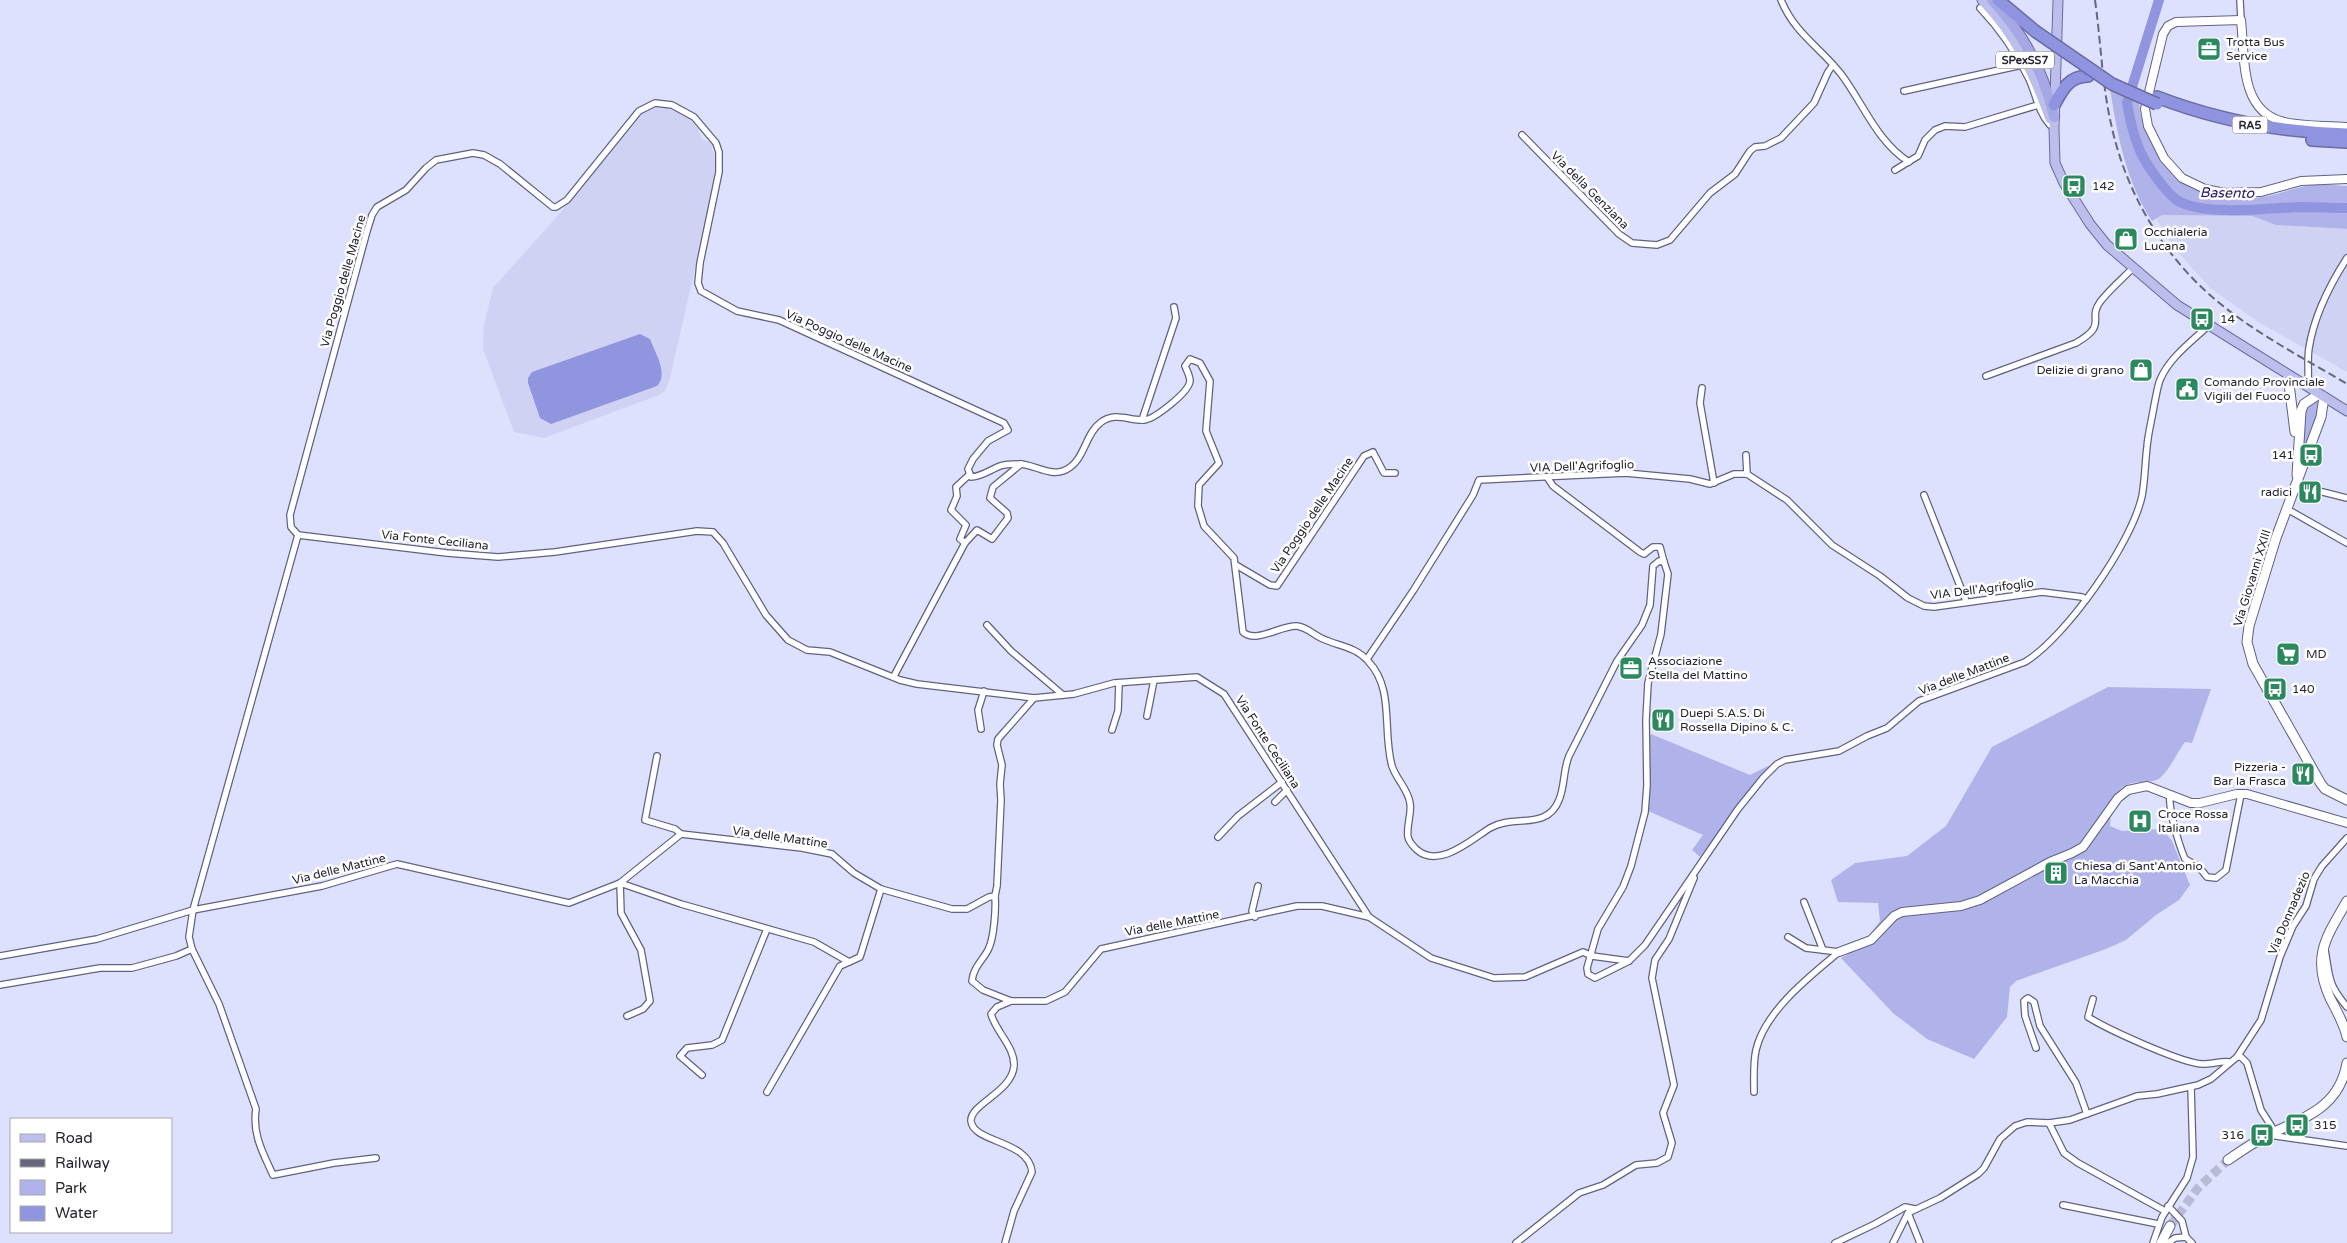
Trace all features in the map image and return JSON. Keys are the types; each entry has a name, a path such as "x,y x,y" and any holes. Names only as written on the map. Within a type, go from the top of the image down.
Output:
{"highway":[{"path":"1992,0 2011,21 2025,44 2041,74 2054,111"},
{"name":"RA5","path":"1998,0 2112,84 2157,101 2250,131 2288,138 2347,142"},
{"name":"RA5","path":"2006,0 2037,29 2157,101 2230,121 2271,129 2347,134"},
{"path":"2054,111 2060,94 2070,81 2075,78 2088,76 2112,84"}],"main road":[{"name":"SPexSS7","path":"2058,0 2054,111 2055,163 2064,183 2098,234 2133,268 2177,305 2288,376 2347,411"},
{"name":"SPexSS7","path":"1981,4 2004,24 2024,58 2054,128"},
{"path":"2288,376 2298,455"},
{"path":"2322,396 2321,417 2296,484 2302,408 2307,401 2322,396"},
{"path":"2321,417 2336,409 2347,411"},
{"name":"Via Giovanni XXIII","path":"2296,484 2249,626 2248,648 2253,664 2321,784 2325,789 2347,800"},
{"path":"2347,901 2324,942 2320,966 2322,978 2347,1037"},
{"path":"2228,1160 2272,1134 2307,1117 2330,1100 2344,1077 2347,1063"},
{"path":"2161,1243 2170,1226"}],"street":[{"path":"1781,0 1785,11 1807,40 1833,65 1871,121 1898,155 1909,162"},
{"path":"2240,0 2248,88 2257,106 2268,116 2283,122 2347,127"},
{"path":"1981,4 2001,31 2022,65 2030,80 2044,119 2054,128"},
{"path":"2241,20 2176,22 2168,26 2163,34 2145,109 2148,126 2164,158 2182,178 2205,189 2225,192 2261,192 2301,181 2347,179"},
{"name":"Via della Genziana","path":"1522,135 1619,234 1632,243 1657,245 1670,240 1710,193 1736,174 1755,146 1765,146 1781,138 1814,103 1833,65"},
{"path":"1904,91 2022,65"},
{"name":"Via Poggio delle Macine","path":"298,535 291,527 290,515 364,240 372,215 377,207 406,190 436,160 473,153 484,155 500,164 553,207 556,207 567,200 639,111 646,106 662,102 684,110 694,117 716,143 719,152 719,172 700,263 698,283 702,291 737,311 779,320 1004,423 1009,428 992,438 981,449 970,465 969,475 956,487 956,496 951,510 966,525 960,539 965,542"},
{"path":"1895,170 1918,156 1925,140 1935,130 1945,126 1965,127 1996,116 2038,105"},
{"path":"2308,388 2309,349 2314,322 2321,305 2347,258"},
{"path":"1986,376 2076,343 2090,335 2096,326 2099,303 2133,268"},
{"path":"969,475 973,478 1006,464 1030,464 1053,472 1066,470 1080,456 1092,431 1100,423 1121,416 1142,420 1176,318 1174,307"},
{"name":"Via delle Mattine","path":"1591,957 1587,971 1590,976 1595,978 1629,961 1645,945 1738,809 1776,764 1785,760 1838,751 1888,728 1919,702 2025,662 2041,650 2062,629 2086,599 2129,531 2138,510 2142,495 2147,445 2160,380 2177,355 2208,326"},
{"name":"Via Poggio delle Macine","path":"1142,420 1158,413 1186,389 1190,378 1185,366 1186,362 1193,360 1200,363 1210,381 1206,431 1219,463 1199,485 1198,506 1204,526 1232,555 1236,565 1241,628 1246,634 1256,636 1286,627 1301,627 1321,638 1351,648 1367,659 1382,682 1391,763 1410,802 1409,841 1415,849 1424,854 1440,856 1470,842 1492,826 1505,822 1541,819 1554,810 1562,791 1568,756 1617,662 1642,625 1650,605 1653,566 1659,561 1664,562"},
{"path":"1702,388 1700,403 1714,483 1734,474 1747,474 1746,455"},
{"name":"Via Poggio delle Macine","path":"1236,565 1270,585 1277,586 1364,456 1373,452 1384,474 1396,473"},
{"path":"894,676 965,542 977,530 992,539 1005,525 1008,518 1007,513 990,498 993,486 1004,475 1020,464"},
{"name":"VIA Dell'Agrifoglio","path":"1367,659 1413,591 1473,495 1479,480 1626,473 1690,479 1704,484 1714,483"},
{"name":"VIA Dell'Agrifoglio","path":"1747,474 1787,500 1832,545 1880,576 1908,598 1924,606 1934,607 1966,601 2042,592 2086,599"},
{"path":"1547,478 1553,486 1640,552 1644,554 1656,546 1660,547 1668,574 1661,634 1648,683 1645,812 1631,866 1623,887 1601,922 1591,957"},
{"path":"2296,484 2347,498"},
{"path":"1924,495 1966,601"},
{"path":"2287,509 2347,543"},
{"name":"Via Fonte Ceciliana","path":"298,535 447,553 498,557 556,552 698,532 713,532 723,543 766,615 788,640 807,650 830,652 900,680 917,684 1034,698 1064,695 1119,683 1197,677 1224,694 1369,917"},
{"path":"298,535 194,910 189,937 192,949 219,1004 256,1109 254,1121 256,1138 273,1175 334,1163 376,1158"},
{"path":"987,625 1011,651 1064,695"},
{"path":"1147,716 1154,680"},
{"path":"1112,730 1118,711 1119,683"},
{"path":"980,729 978,710 984,691"},
{"path":"995,896 1002,765 997,745 998,739 1034,698"},
{"path":"657,756 645,820 675,829 681,834"},
{"path":"1218,837 1238,816 1282,782"},
{"path":"1754,1092 1756,1050 1765,1028 1801,983 1839,952 1871,940 1894,916 1902,912 1961,906 1980,900 2050,862 2083,847 2118,798 2128,790 2147,786 2191,803 2200,803 2241,794 2268,798 2297,810 2334,818 2347,818"},
{"path":"1276,802 1287,790"},
{"path":"2170,794 2169,802 2176,835 2185,859 2199,867 2207,876 2216,878 2226,870 2241,794"},
{"name":"Via delle Mattine","path":"0,956 97,939 194,910 322,886 397,864 569,903 620,883 681,834 802,848 832,854 854,873 881,888 952,909 967,909 989,897 995,896 994,922 989,949 973,974 972,981 983,990 1011,1001 1046,1001 1065,992 1101,949 1254,917 1297,906 1322,906 1369,917 1431,958 1494,978 1525,977 1582,952 1591,957 1629,961"},
{"name":"Via Donnadezio","path":"1908,1213 1940,1198 1982,1170 1997,1144 2009,1130 2027,1122 2048,1123 2070,1120 2137,1096 2191,1087 2211,1079 2237,1057 2261,1020 2280,956 2293,926 2306,906 2314,879 2322,866 2347,838"},
{"path":"1516,1243 1579,1193 1603,1185 1636,1165 1657,1163 1668,1156 1672,1143 1663,1113 1674,1085 1652,978 1654,960 1668,939 1696,872"},
{"path":"627,1016 643,1009 650,1001 641,950 621,913 620,883 681,904 814,942 849,962"},
{"path":"1254,917 1252,911 1258,886"},
{"path":"767,1092 840,966 860,957 881,888"},
{"path":"1804,902 1823,950"},
{"path":"702,1075 680,1056 687,1048 712,1045 722,1040 767,929"},
{"path":"1788,937 1806,948 1839,952"},
{"path":"2324,942 2329,982 2347,1007"},
{"path":"0,984 100,968 132,968 176,956 192,949"},
{"path":"2036,1048 2025,1016 2024,1001 2028,998 2034,1002 2037,1016 2045,1035 2076,1083 2087,1114"},
{"path":"2093,999 2088,1018 2112,1030 2184,1060 2202,1064 2222,1061 2230,1062"},
{"path":"1005,1243 1014,1212 1032,1172 1031,1166 1019,1151 976,1130 971,1122 973,1113 1003,1089 1011,1077 1014,1065 1010,1051 994,1025 991,1014 997,1007 1011,1001"},
{"path":"2237,1057 2247,1063 2261,1110 2272,1134 2347,1146"},
{"path":"2153,1243 2158,1224 2187,1178 2193,1157 2191,1087"},
{"path":"2048,1123 2064,1153 2078,1164 2167,1209 2182,1221 2186,1237 2192,1243"},
{"path":"2063,1205 2158,1224"},
{"name":"Via Donnadezio","path":"1835,1243 1905,1207 1915,1209"},
{"path":"1893,1243 1908,1213"},
{"path":"1908,1213 1920,1243"},
{"path":"2168,1243 2175,1238 2186,1237"}],"shaded area":[{"path":"662,106 689,118 698,129 702,139 714,144 712,149 716,157 717,173 670,378 665,391 659,395 544,438 514,432 483,349 484,325 493,288 559,214 644,112 651,107"},
{"path":"2162,215 2252,216 2276,225 2347,229 2347,372 2258,322 2210,288 2177,251 2156,219"}],"green space":[{"path":"2110,88 2139,102 2145,129 2158,154 2179,179 2192,188 2205,194 2235,199 2268,196 2313,185 2347,186 2347,229 2276,225 2252,216 2162,215 2152,221 2135,190 2129,174 2116,123"},
{"path":"2318,398 2321,406 2302,461 2304,409"},
{"path":"2108,687 2211,689 2192,743 2185,742 2167,770 2158,779 2132,783 2120,790 2113,802 2110,826 2122,831 2162,829 2172,841 2190,885 2179,900 2156,915 2126,940 2016,981 2010,987 2007,1017 1974,1059 1927,1039 1893,1013 1841,958 1861,947 1880,921 1878,903 1838,902 1831,880 1855,863 1907,856 1946,826 1992,747"},
{"path":"1651,734 1750,775 1770,765 1700,857 1692,850 1703,835 1648,811 1647,740"}],"water":[{"path":"640,334 650,339 660,363 662,376 657,386 551,424 540,418 528,383 528,378 532,372"}],"waterway":[{"name":"Basento","path":"2159,0 2127,103 2139,149 2153,174 2164,188 2180,202 2206,209 2347,208"}],"tunnel":[{"path":"2170,1226 2198,1188 2228,1160"}],"railway":[{"path":"2095,0 2106,97 2118,152 2136,197 2161,240 2192,278 2225,308 2276,342 2347,384"}],"place":[{"name":"Trotta Bus Service","path":"2209,49"},
{"name":"142","path":"2074,186"},
{"name":"Occhialeria Lucana","path":"2126,239"},
{"name":"14","path":"2202,319"},
{"name":"Delizie di grano","path":"2141,370"},
{"name":"Comando Provinciale Vigili del Fuoco","path":"2187,389"},
{"name":"141","path":"2311,455"},
{"name":"radici","path":"2310,492"},
{"name":"MD","path":"2288,654"},
{"name":"Associazione Stella del Mattino","path":"1631,668"},
{"name":"140","path":"2275,689"},
{"name":"Duepi S.A.S. Di Rossella Dipino & C.","path":"1663,720"},
{"name":"Pizzeria - Bar la Frasca","path":"2303,774"},
{"name":"Croce Rossa Italiana","path":"2140,821"},
{"name":"Chiesa di Sant'Antonio La Macchia","path":"2056,873"},
{"name":"315","path":"2297,1125"},
{"name":"316","path":"2262,1135"}]}
